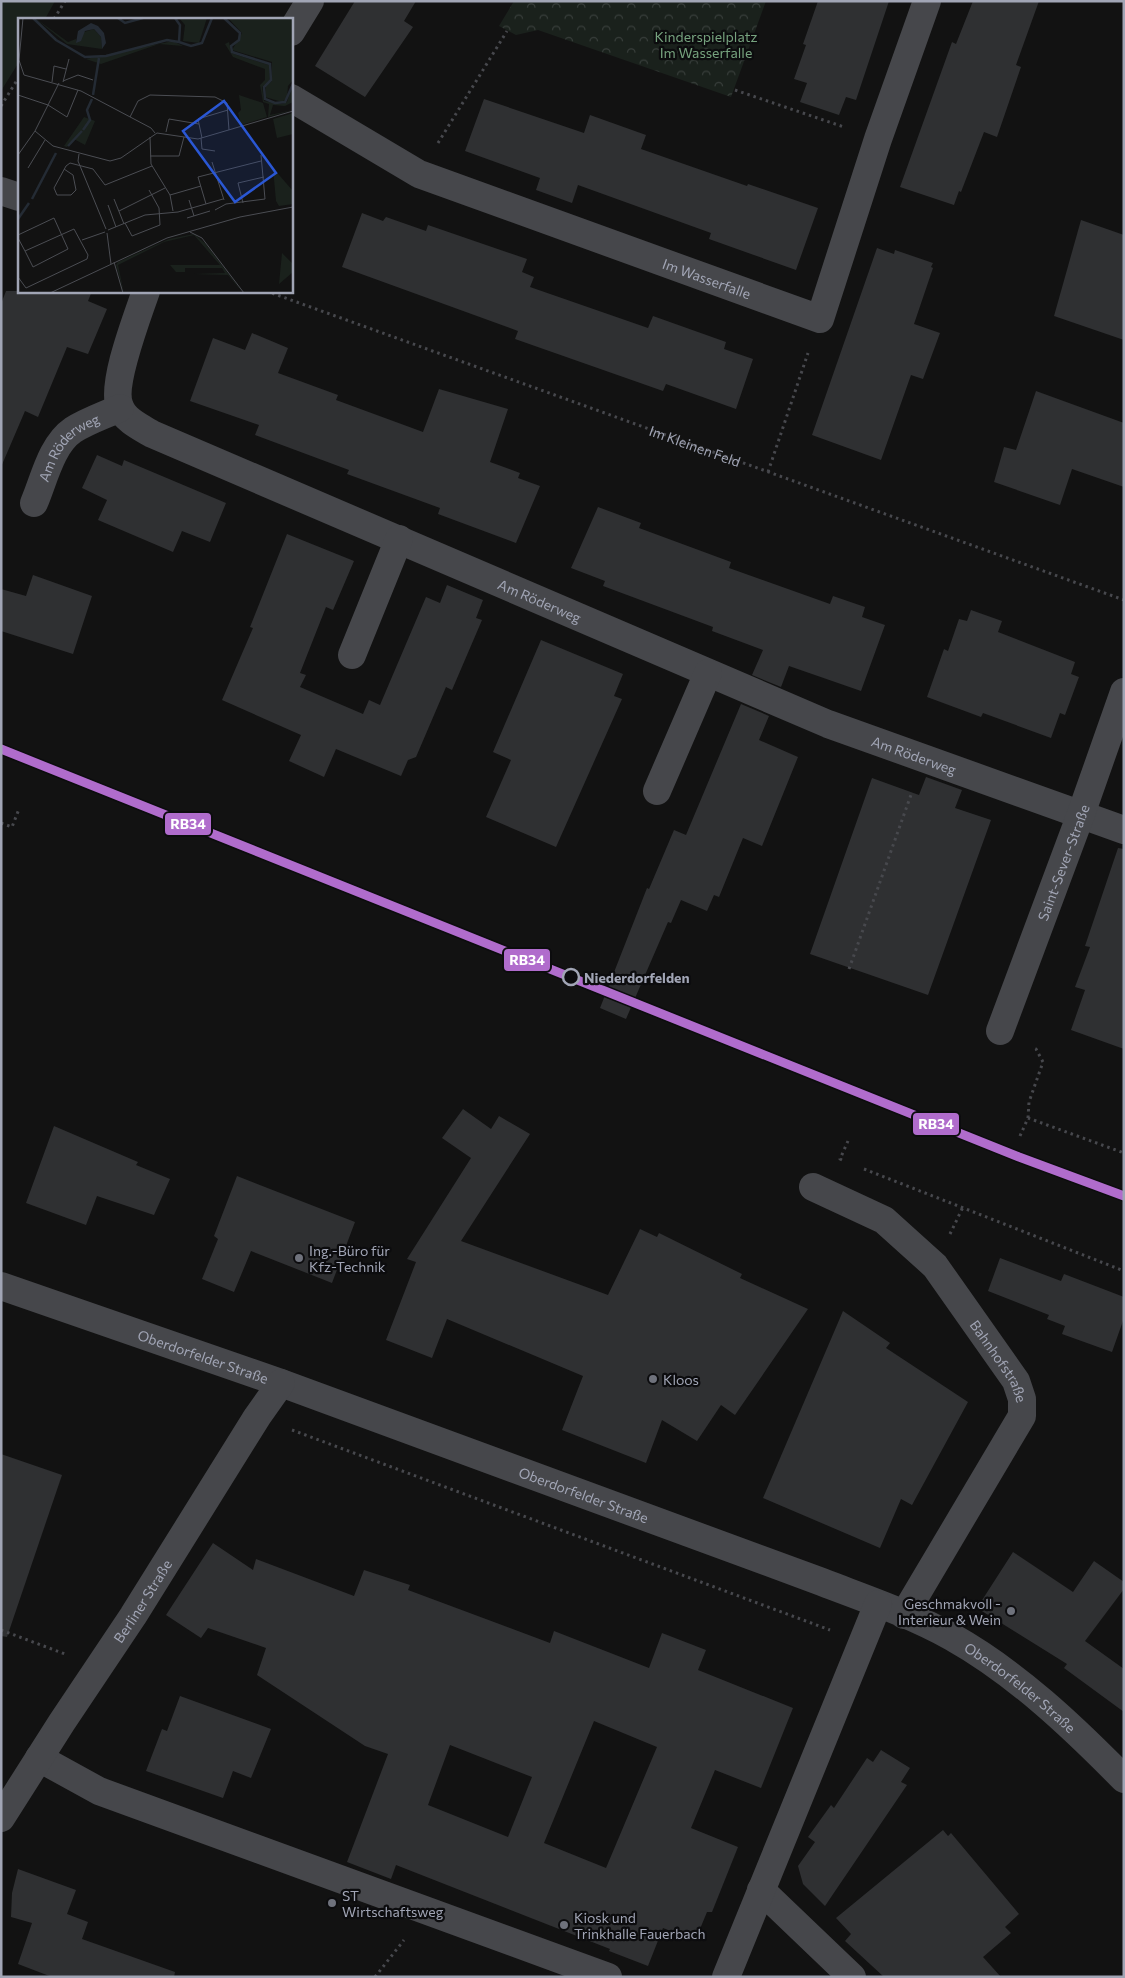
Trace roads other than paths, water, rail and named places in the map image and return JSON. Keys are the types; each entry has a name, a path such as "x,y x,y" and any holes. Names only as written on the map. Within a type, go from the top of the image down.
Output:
{"street":[{"path":"292,30 310,1"},
{"name":"Im Wasserfalle","path":"292,99 419,174 820,319 878,139 926,1"},
{"path":"1,191 18,197"},
{"name":"Am Röderweg","path":"146,292 119,378 116,396 120,408 134,424 152,434 828,724 1124,830"},
{"name":"Am Röderweg","path":"34,503 52,460 65,438 73,430 120,408"},
{"path":"352,655 399,539"},
{"path":"657,791 708,673"},
{"name":"Saint-Sever-Straße","path":"1000,1031 1081,814 1124,692"},
{"name":"Bahnhofstraße","path":"812,1187 884,1220 935,1266 1016,1380 1022,1399 1022,1416 904,1614"},
{"name":"Oberdorfelder Straße","path":"1,1286 281,1384 904,1614 952,1637 995,1665 1039,1698 1124,1779"},
{"name":"Berliner Straße","path":"1,1818 133,1616 257,1417 281,1384"},
{"path":"726,1977 878,1604"},
{"path":"39,1758 99,1791 608,1977"},
{"path":"761,1890 852,1977"}],"place":[{"name":"Niederdorfelden","path":"571,977"},
{"name":"Ing.-Büro für Kfz-Technik","path":"299,1258"},
{"name":"Kloos","path":"653,1379"},
{"name":"Geschmakvoll - Interieur & Wein","path":"1011,1611"},
{"name":"ST Wirtschaftsweg","path":"332,1903"},
{"name":"Kiosk und Trinkhalle Fauerbach","path":"564,1925"}],"park label":[{"name":"Kinderspielplatz Im Wasserfalle","path":"706,44"}]}
